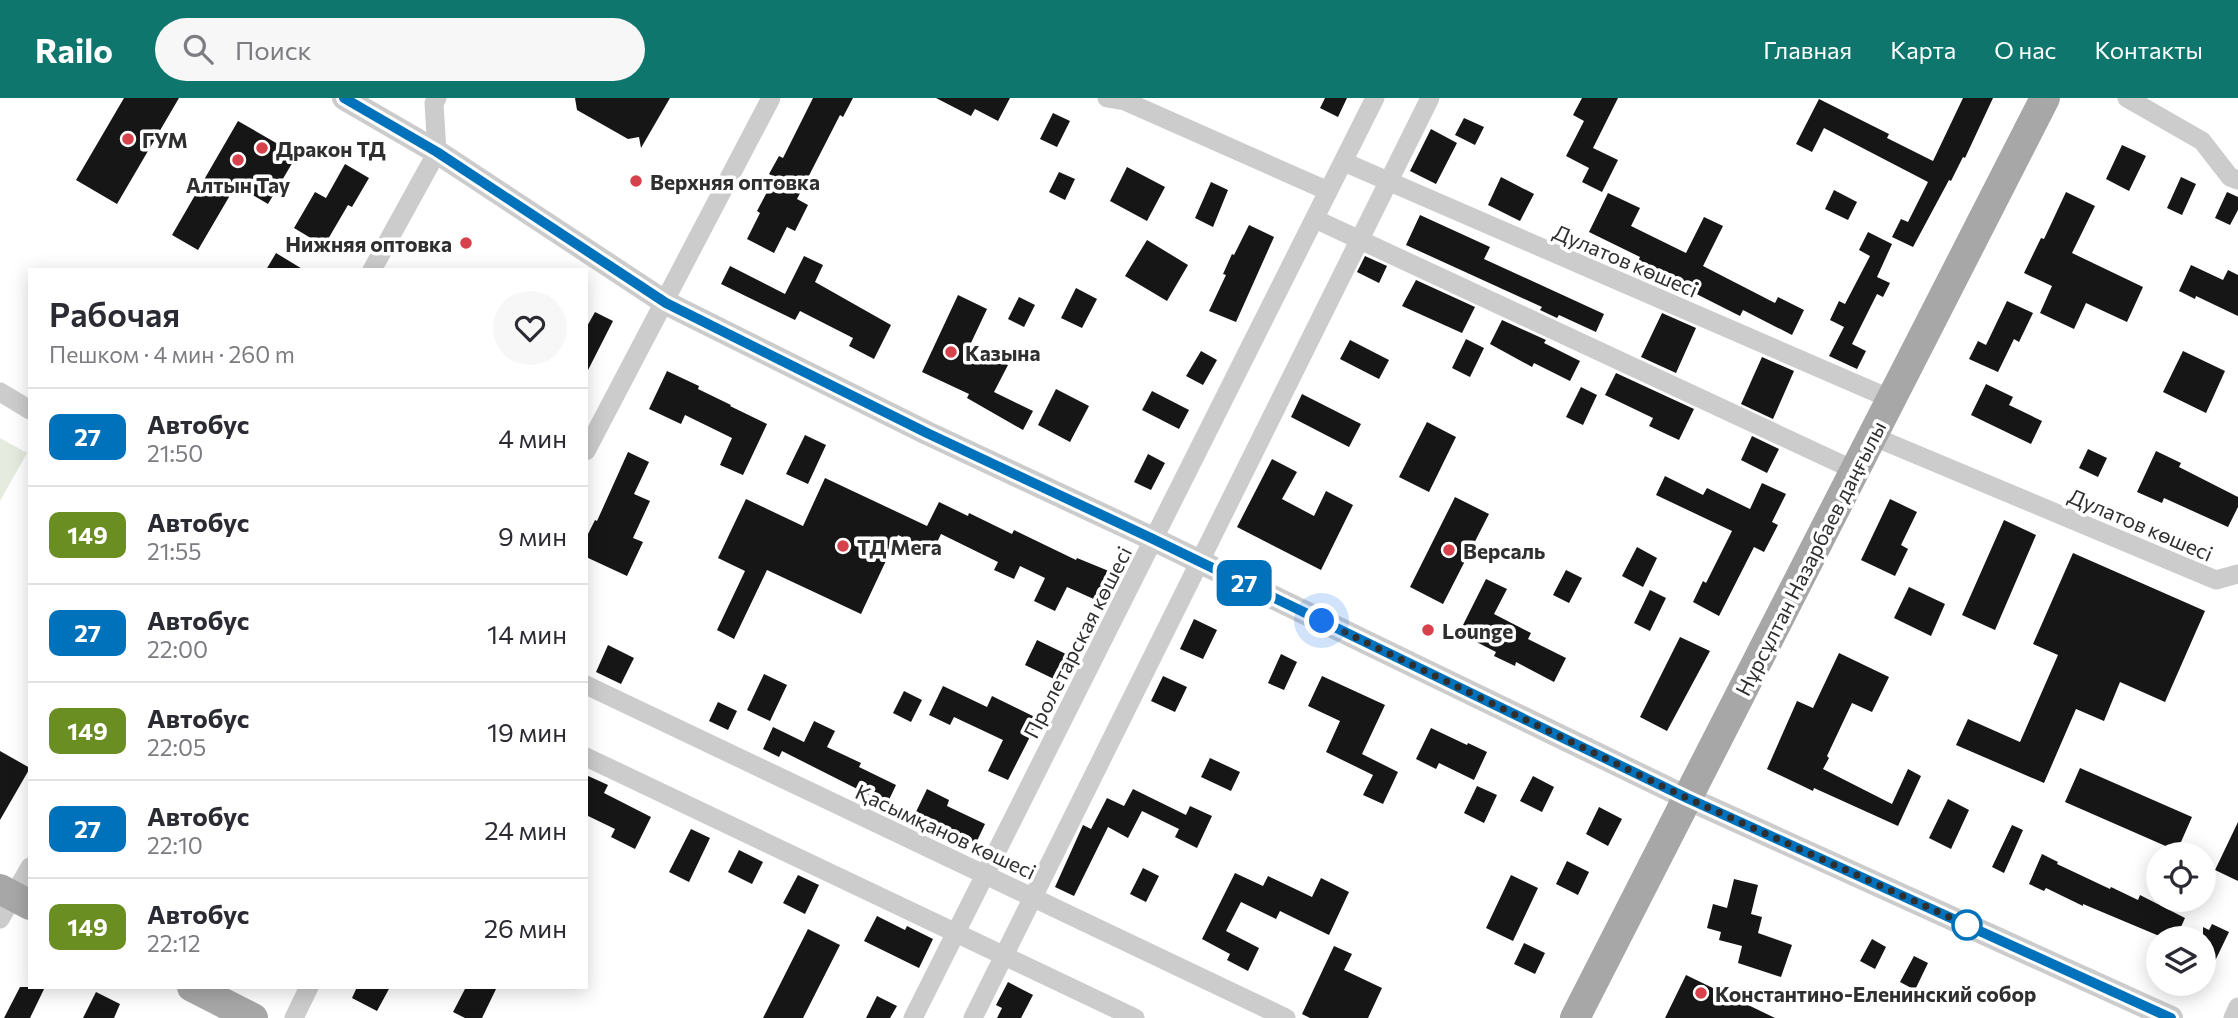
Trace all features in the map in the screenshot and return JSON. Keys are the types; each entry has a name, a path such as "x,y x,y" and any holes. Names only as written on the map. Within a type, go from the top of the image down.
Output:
{"main road":[{"name":"Нұрсұлтан Назарбаев даңғылы","path":"1575,1018 2045,98"},
{"path":"196,989 253,1018"}],"street":[{"path":"344,98 437,152 666,303 927,433 1153,539 1687,798 2171,1018"},
{"path":"373,268 437,152 434,103 437,98"},
{"path":"588,448 771,98"},
{"name":"Пролетарская көшесі","path":"913,1018 1375,98"},
{"path":"973,1018 1430,98"},
{"path":"2127,98 2202,141 2230,177 2238,180"},
{"path":"1118,99 1328,191"},
{"name":"Дулатов көшесі","path":"1344,162 1891,399"},
{"path":"1315,219 1854,470"},
{"path":"0,392 28,409"},
{"name":"Дулатов көшесі","path":"1872,436 2216,580 2238,574"},
{"name":"Қасымқанов көшесі","path":"588,686 1286,1018"},
{"path":"588,758 1135,1018"},
{"path":"11,902 28,871"},
{"path":"294,1018 308,989"},
{"path":"2233,1018 2238,1007"}],"shaded area":[{"path":"0,438 27,453 0,501"}],"building":[{"name":"ГУМ","path":"124,98 179,98 117,204 76,180"},
{"path":"575,98 670,98 641,148 639,137 628,139 577,110"},
{"path":"813,98 853,98 843,117 840,115 797,199 808,205 795,231 787,227 774,253 747,239 760,213 757,211 775,177 769,174 779,156 783,158"},
{"path":"936,98 1010,98 998,121 975,109 971,116"},
{"path":"1325,98 1347,98 1338,117 1320,108"},
{"path":"1582,98 1618,98 1593,148 1618,160 1602,192 1582,182 1589,168 1566,156 1584,121 1573,115"},
{"path":"1963,98 1993,98 1965,158 1963,157 1951,181 1949,180 1913,247 1892,237 1901,219 1908,222 1928,182 1824,128 1812,152 1796,144 1819,99 1889,134 1887,138 1933,161"},
{"path":"1053,113 1070,121 1057,147 1040,139"},
{"path":"1464,118 1484,127 1475,145 1455,135"},
{"path":"238,121 297,155 268,204 236,185 198,250 172,235"},
{"path":"1431,129 1457,143 1436,184 1410,171"},
{"path":"2122,145 2146,156 2129,191 2106,179"},
{"path":"345,164 369,178 352,207 348,205 324,246 294,228 315,192 326,198"},
{"path":"1127,167 1165,187 1147,221 1110,201"},
{"path":"1059,172 1075,179 1065,200 1049,192"},
{"path":"1501,177 1534,194 1520,221 1488,205"},
{"path":"2181,177 2196,184 2182,215 2167,208"},
{"path":"1211,182 1228,190 1213,227 1195,218"},
{"path":"1834,190 1857,202 1848,220 1825,209"},
{"path":"2066,192 2095,206 2072,253 2143,287 2127,322 2086,303 2074,329 2040,313 2052,286 2024,273 2041,238 2044,239"},
{"path":"2227,192 2238,197 2238,210 2230,225 2215,218"},
{"path":"1608,193 1640,208 1631,226 1686,253 1704,217 1723,226 1703,266 1775,303 1778,297 1804,310 1792,335 1743,310 1740,316 1637,264 1640,257 1589,232"},
{"path":"1420,215 1490,247 1484,259 1604,314 1596,332 1559,315 1557,318 1540,310 1542,307 1406,245"},
{"path":"1249,225 1274,237 1236,322 1209,311 1226,275 1223,274 1232,254 1234,255"},
{"path":"1868,232 1892,244 1877,277 1890,283 1883,297 1877,294 1852,344 1866,351 1857,369 1829,356 1844,327 1830,320 1839,301 1845,304 1870,256 1859,250"},
{"path":"1147,240 1188,265 1167,301 1125,276"},
{"path":"276,253 301,268 267,268"},
{"path":"804,256 823,265 815,282 891,325 874,359 849,346 853,338 800,311 795,320 721,284 730,266 785,294"},
{"path":"1365,256 1387,266 1379,283 1357,272"},
{"path":"2191,265 2223,280 2228,270 2238,275 2238,316 2179,291"},
{"path":"1416,280 1475,307 1462,333 1402,306"},
{"path":"1076,288 1097,299 1082,328 1061,318"},
{"path":"958,295 987,309 970,345 1008,365 994,392 1033,411 1023,430 967,398 969,394 922,372"},
{"path":"1019,297 1035,305 1024,327 1008,319"},
{"path":"2007,301 2033,313 2019,342 2014,339 1998,372 1969,359 1978,341 1986,345"},
{"path":"595,312 613,321 588,370 588,324"},
{"path":"1662,313 1696,328 1676,373 1641,357"},
{"path":"1502,320 1546,340 1544,343 1580,361 1570,381 1534,363 1532,367 1490,344"},
{"path":"1466,339 1484,348 1470,377 1452,368"},
{"path":"1350,340 1389,360 1379,379 1340,359"},
{"path":"1201,351 1217,360 1203,385 1186,376"},
{"path":"2183,351 2225,371 2206,413 2163,392"},
{"path":"1762,357 1794,371 1773,419 1741,404"},
{"path":"667,371 767,424 743,475 720,465 732,438 685,415 681,424 649,409"},
{"path":"1616,373 1694,409 1679,440 1649,426 1653,418 1605,395"},
{"path":"1986,384 2013,397 2009,405 2042,421 2031,444 1971,415"},
{"path":"1581,387 1597,395 1583,425 1566,417"},
{"path":"1056,389 1089,406 1070,442 1038,425"},
{"path":"1152,391 1189,410 1179,429 1142,410"},
{"path":"1302,394 1361,424 1349,447 1291,417"},
{"path":"1427,422 1456,437 1429,492 1399,477"},
{"path":"805,435 826,445 808,484 786,474"},
{"path":"1752,436 1779,449 1767,473 1741,460"},
{"path":"2088,449 2107,458 2098,477 2079,468"},
{"path":"2156,451 2181,463 2179,467 2238,497 2238,507 2228,527 2164,498 2162,503 2137,492"},
{"path":"628,452 649,462 634,494 650,501 633,538 643,542 627,576 588,558 588,534 595,520 597,521"},
{"path":"1148,454 1165,463 1151,490 1134,482"},
{"path":"1272,459 1297,472 1282,499 1314,516 1326,491 1353,505 1321,570 1237,527"},
{"path":"1665,476 1703,495 1707,488 1750,509 1762,483 1786,494 1772,522 1778,525 1764,552 1754,547 1719,616 1693,602 1703,581 1706,583 1732,531 1656,495"},
{"path":"825,478 927,526 939,502 1012,534 1014,530 1076,560 1077,558 1121,576 1107,605 1067,587 1055,611 1034,601 1045,578 1020,566 1014,579 994,570 998,562 941,534 933,551 898,535 861,614 767,570 734,639 717,630 745,571 718,558 746,499 803,526"},
{"name":"Версаль","path":"1455,497 1489,514 1443,604 1410,587"},
{"path":"1890,499 1917,512 1901,545 1908,549 1895,576 1861,560"},
{"path":"2004,520 2036,535 1995,630 1962,615"},
{"path":"1637,547 1657,558 1643,587 1622,576"},
{"path":"2073,553 2205,611 2165,702 2120,682 2104,721 2076,709 2044,783 1956,745 1968,719 2020,742 2058,655 2033,644"},
{"path":"1566,570 1582,578 1569,603 1553,595"},
{"path":"1486,579 1507,589 1494,614 1531,633 1528,639 1566,658 1554,682 1516,662 1515,666 1494,656 1496,652 1459,633"},
{"path":"1909,587 1945,604 1931,636 1894,618"},
{"path":"1650,590 1666,598 1650,631 1634,623"},
{"path":"1194,619 1217,630 1203,659 1180,649"},
{"path":"1680,637 1710,651 1667,731 1640,717"},
{"path":"1037,640 1068,655 1056,680 1025,665"},
{"path":"608,645 634,658 621,684 596,672"},
{"path":"1839,653 1889,677 1872,712 1852,703 1823,769 1892,804 1908,769 1921,776 1898,826 1767,769 1797,701 1813,708"},
{"path":"1281,654 1297,662 1284,690 1268,683"},
{"path":"764,674 787,685 770,721 747,710"},
{"path":"1163,676 1187,687 1175,712 1151,701"},
{"path":"1322,676 1385,705 1362,754 1398,772 1383,804 1363,795 1373,775 1326,752 1340,721 1308,706"},
{"path":"943,686 987,707 992,696 1039,719 1008,780 988,771 1003,740 954,717 950,725 929,715"},
{"path":"904,691 922,700 911,722 893,713"},
{"path":"718,702 737,711 728,730 709,721"},
{"path":"814,721 835,731 827,747 861,763 859,767 896,785 887,804 782,751 779,757 763,749 773,727 804,742"},
{"path":"1431,728 1487,752 1474,780 1439,763 1436,769 1416,759"},
{"path":"0,751 28,767 28,771 0,820"},
{"path":"1210,758 1240,772 1231,791 1201,777"},
{"path":"2080,768 2192,817 2181,842 2156,842 2065,802"},
{"path":"588,776 608,785 604,793 651,817 635,849 611,837 615,829 588,816"},
{"path":"1533,776 1554,787 1542,812 1520,801"},
{"path":"1477,786 1497,795 1484,823 1464,813"},
{"path":"927,789 949,800 947,806 985,824 976,843 914,816"},
{"path":"1133,789 1186,815 1190,806 1212,816 1197,848 1175,837 1179,829 1142,811 1128,838 1108,827 1074,896 1055,887 1083,825 1091,829 1107,798 1124,806"},
{"path":"1948,799 1969,810 1951,849 1929,838"},
{"path":"1599,807 1622,819 1608,846 1586,834"},
{"path":"2238,822 2238,881 2216,870"},
{"path":"2012,825 2023,830 2004,873 1992,867"},
{"path":"691,829 710,838 689,882 669,872"},
{"path":"739,850 763,862 752,884 728,872"},
{"path":"2042,854 2110,889 2111,887 2138,900 2140,895 2146,898 2146,912 2173,912 2185,918 2181,926 2146,926 2146,930 2083,906 2046,888 2044,891 2029,884"},
{"path":"1567,861 1589,872 1578,895 1556,884"},
{"path":"1143,868 1159,876 1146,902 1130,894"},
{"path":"1235,873 1263,886 1268,876 1312,897 1321,878 1349,892 1329,935 1280,911 1276,919 1241,902 1226,931 1259,948 1248,971 1227,960 1230,954 1202,939"},
{"path":"798,875 819,885 805,914 783,903"},
{"path":"1511,875 1538,888 1513,941 1486,928"},
{"path":"1734,879 1758,885 1751,914 1762,917 1758,933 1792,945 1781,977 1738,963 1742,946 1719,940 1721,932 1707,928 1713,904 1727,908"},
{"path":"877,916 905,930 907,926 933,939 919,968 864,941"},
{"path":"2212,924 2229,932 2216,959 2216,926 2211,926"},
{"path":"808,929 840,945 803,1018 763,1018"},
{"path":"1872,939 1886,947 1875,969 1860,961"},
{"path":"1524,943 1545,953 1535,974 1514,964"},
{"path":"1334,946 1352,954 1344,970 1382,988 1368,1018 1310,1018 1302,1014"},
{"path":"1914,956 1928,963 1915,990 1900,982"},
{"name":"Константино-Еленинский собор","path":"1686,975 1775,1018 1665,1018"},
{"path":"1008,982 1033,995 1021,1018 997,1018 1002,1008 996,1005"},
{"path":"20,987 44,989 30,1018 4,1018"},
{"path":"356,989 389,989 377,1011 352,998"},
{"path":"465,989 496,989 482,1018 465,1018 453,1012"},
{"path":"96,992 120,1004 114,1018 83,1018"},
{"path":"877,996 897,1006 890,1018 866,1018"}],"bus line":[{"name":"27","path":"344,98 437,152 666,303 927,433 1153,539 1687,798 2171,1018"}],"place":[{"name":"ГУМ","path":"128,139"},
{"name":"Дракон ТД","path":"262,148"},
{"name":"Алтын Тау","path":"238,160"},
{"name":"Верхняя оптовка","path":"636,181"},
{"name":"Нижняя оптовка","path":"466,243"},
{"name":"Казына","path":"951,352"},
{"name":"ТД Мега","path":"843,546"},
{"name":"Версаль","path":"1449,550"},
{"name":"Lounge","path":"1428,630"},
{"name":"Константино-Еленинский собор","path":"1701,993"}],"route":[{"path":"1322,621 1687,798 1967,925"}]}
